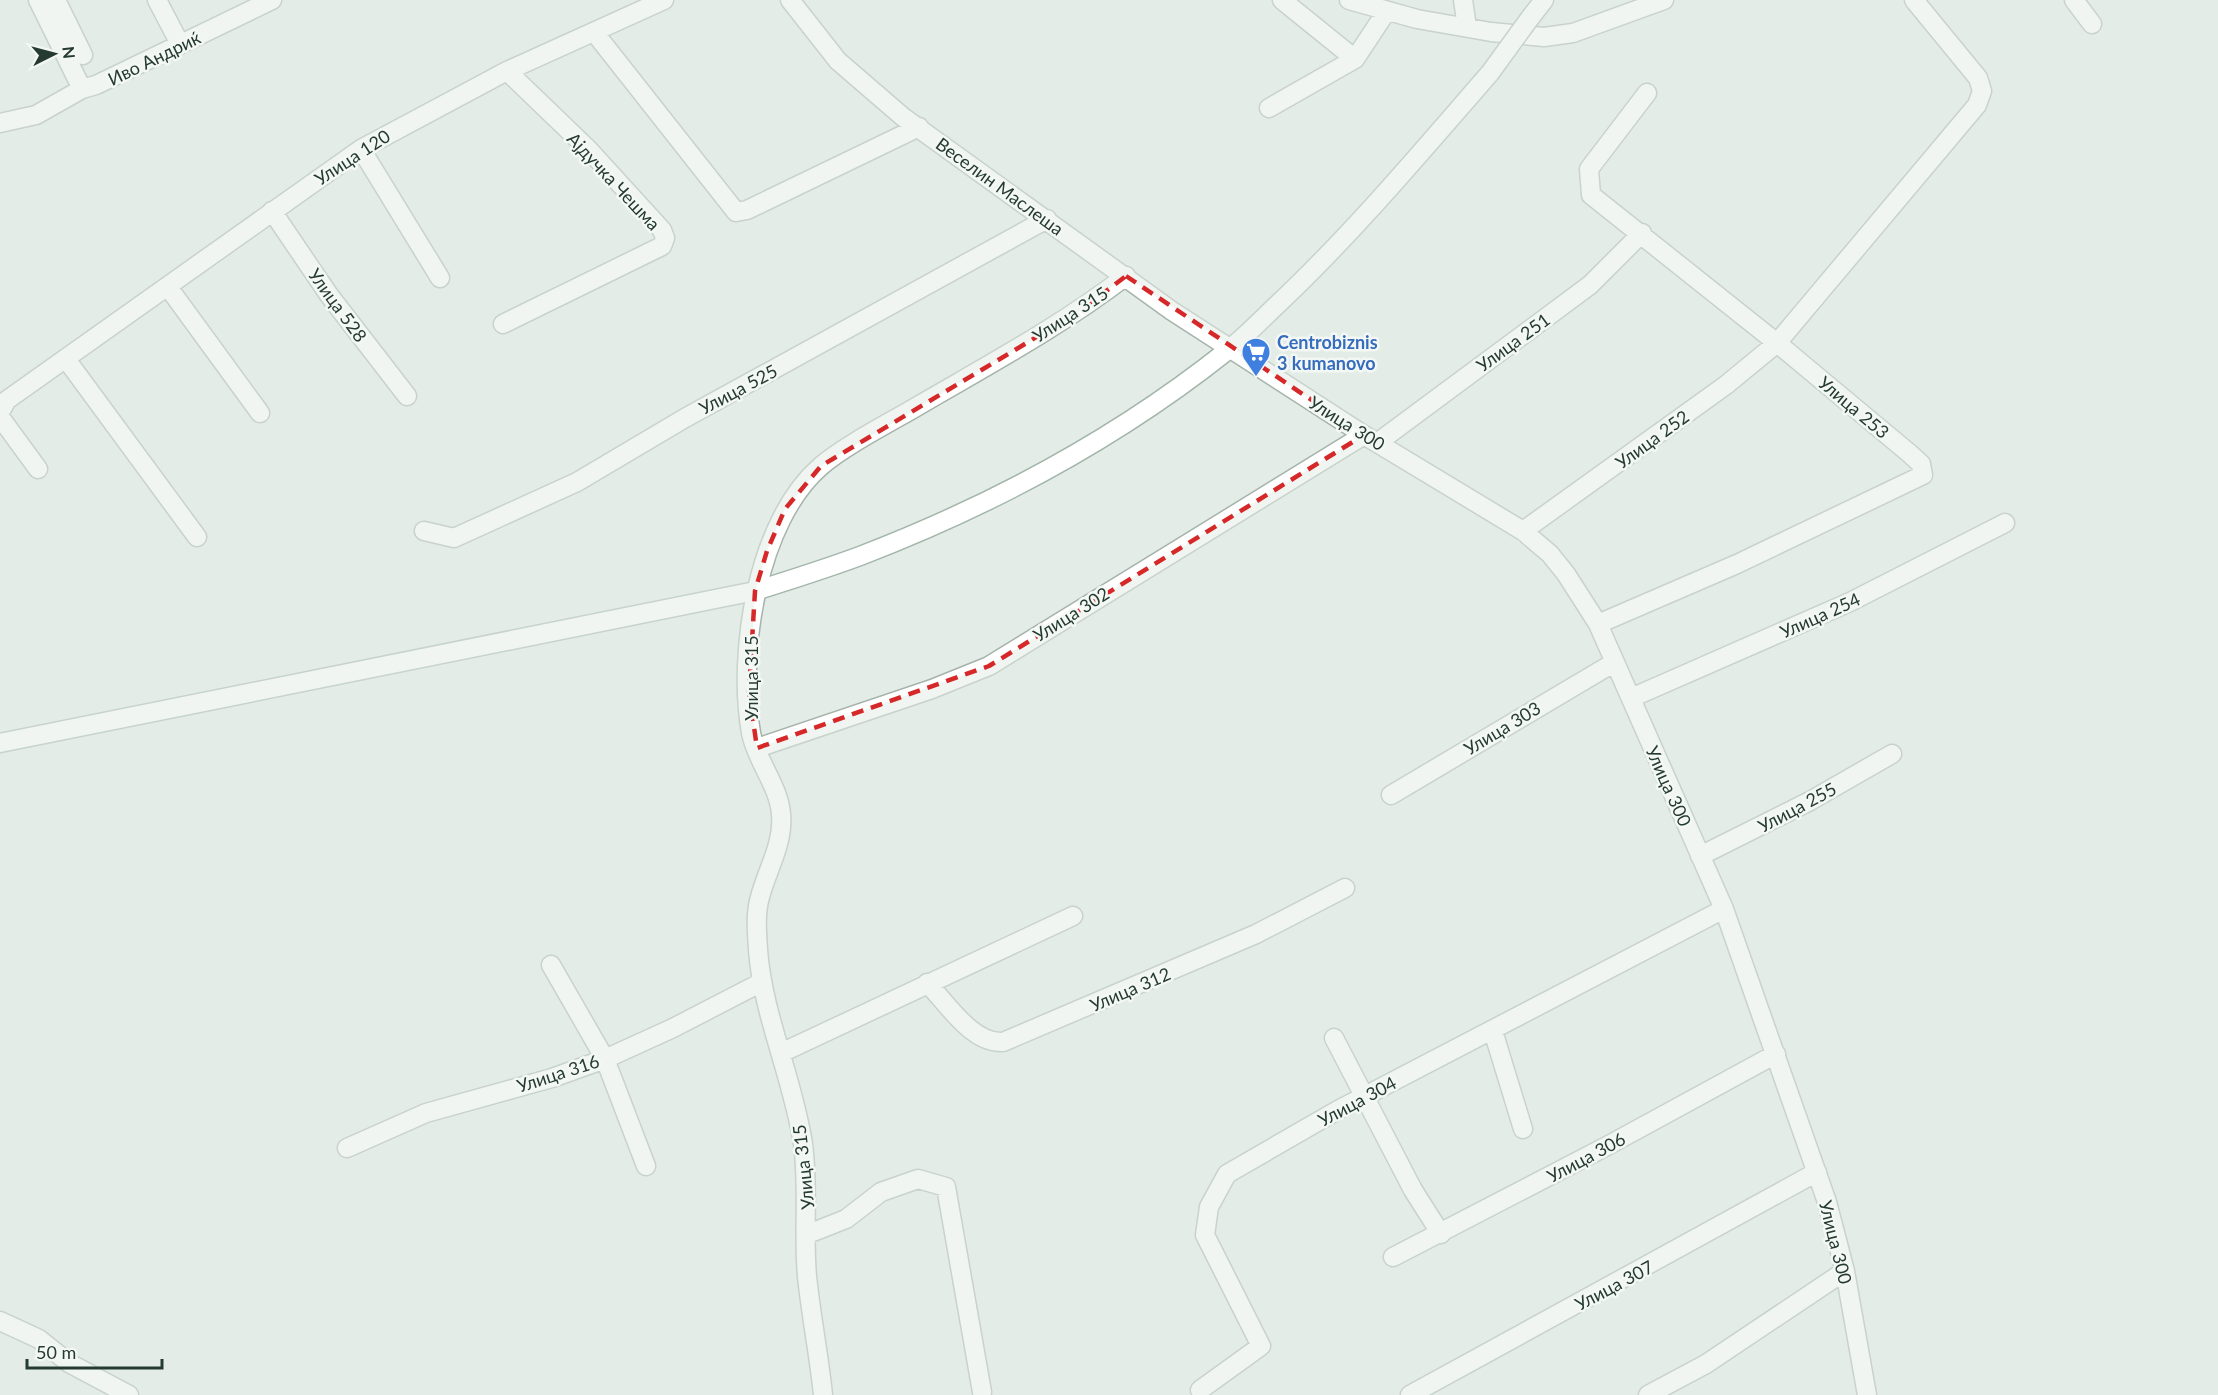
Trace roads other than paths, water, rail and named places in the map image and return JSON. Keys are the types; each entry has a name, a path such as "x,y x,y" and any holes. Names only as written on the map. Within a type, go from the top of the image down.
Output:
{"street":[{"path":"38,0 82,89"},
{"path":"56,0 83,56"},
{"path":"158,0 180,44"},
{"name":"Иво Андриќ","path":"0,123 36,115 82,89 96,86 272,0"},
{"name":"Улица 120","path":"0,412 7,400 361,149 507,71 664,0"},
{"name":"Веселин Маслеша","path":"790,0 838,62 876,97 1172,311 1230,349"},
{"path":"1282,0 1355,59"},
{"path":"1349,0 1386,12 1467,27 1544,37 1573,33 1664,0"},
{"path":"1462,0 1467,27"},
{"path":"0,743 755,591 859,557 999,495 1116,429 1176,390 1230,349 1308,275 1372,208 1490,73 1544,0"},
{"name":"Улица 252","path":"1523,531 1726,386 1777,343 1977,105 1982,92 1978,78 1914,0"},
{"path":"2073,0 2092,24"},
{"path":"1269,108 1355,59 1386,12"},
{"path":"594,32 736,212 747,210 919,128"},
{"name":"Ајдучка Чешма","path":"504,324 662,246 665,238 662,230 589,150 507,71"},
{"path":"1647,93 1589,168 1591,195 1642,233 1777,343"},
{"path":"361,149 440,278"},
{"name":"Улица 528","path":"272,211 329,295 407,396"},
{"name":"Улица 525","path":"424,531 454,538 577,482 620,459 685,418 1047,219"},
{"name":"Улица 251","path":"1370,439 1590,285 1642,233"},
{"name":"Улица 315","path":"823,1395 807,1275 808,1193 802,1142 762,982 757,912 780,834 782,812 752,734 748,692 755,591 767,552 785,509 821,466 886,424 1080,311 1126,276"},
{"path":"168,287 260,413"},
{"name":"Улица 253","path":"1598,624 1737,564 1923,475 1921,464 1777,343"},
{"name":"Улица 300","path":"1230,349 1370,439 1523,531 1550,554 1598,624 1724,909 1776,1054 1817,1172 1845,1271 1867,1395"},
{"path":"66,359 197,537"},
{"path":"0,417 38,469"},
{"name":"Улица 302","path":"757,748 932,689 989,666 1370,439"},
{"name":"Улица 254","path":"1630,698 1850,602 2005,523"},
{"name":"Улица 303","path":"1390,795 1615,663"},
{"name":"Улица 255","path":"1700,856 1810,801 1892,754"},
{"name":"Улица 312","path":"927,983 978,1036 992,1042 1003,1042 1246,939 1345,888"},
{"name":"Улица 304","path":"1200,1390 1262,1346 1205,1235 1209,1207 1227,1174 1366,1096 1724,909"},
{"path":"781,1053 1073,916"},
{"path":"551,965 605,1059 646,1166"},
{"name":"Улица 316","path":"347,1148 426,1113 552,1078 605,1059 673,1028 762,982"},
{"path":"1493,1031 1523,1129"},
{"path":"1334,1038 1413,1190 1441,1234"},
{"name":"Улица 306","path":"1394,1257 1776,1054"},
{"name":"Улица 307","path":"1410,1395 1817,1172"},
{"path":"808,1234 846,1219 880,1192 918,1179 946,1187 982,1392"},
{"path":"1648,1395 1706,1364 1845,1271"},
{"path":"0,1321 39,1339 69,1363 129,1395"}],"place":[{"name":"Centrobiznis 3 kumanovo","path":"1256,378"}]}
